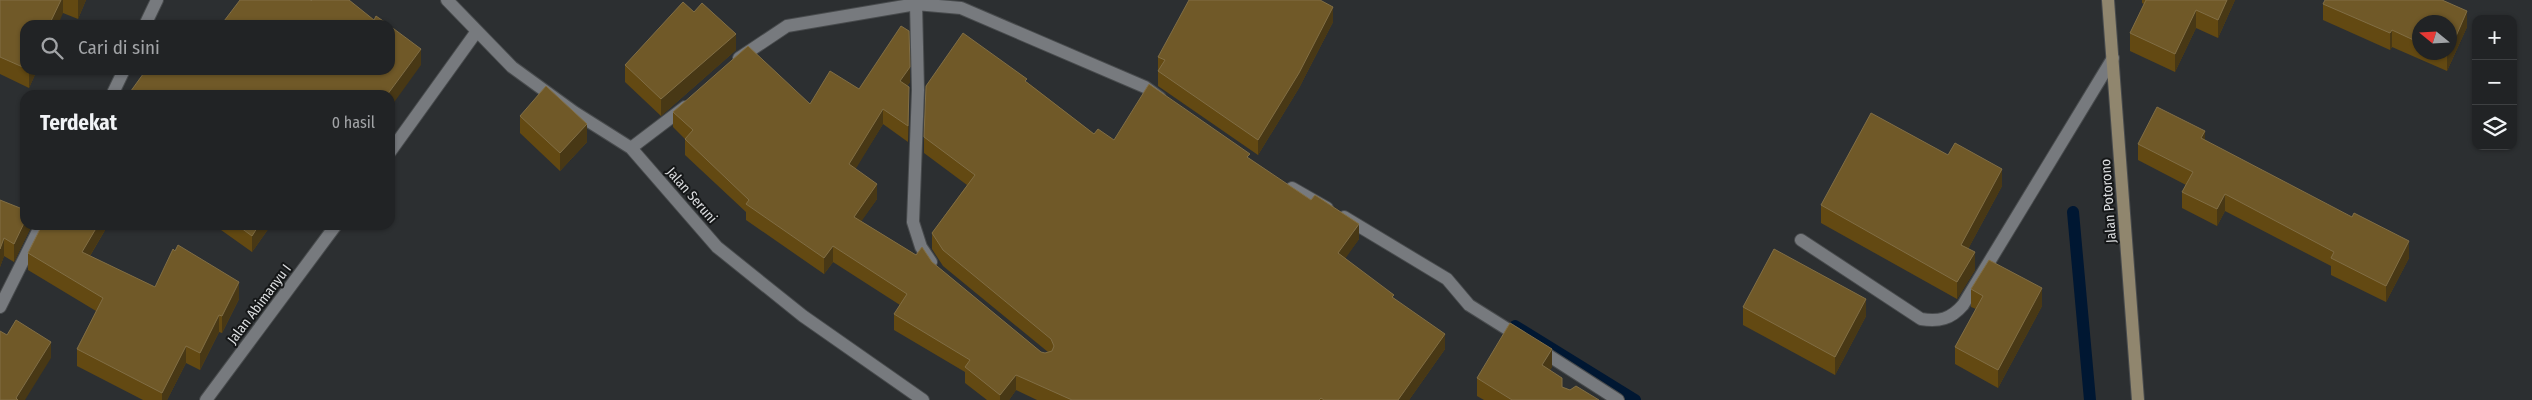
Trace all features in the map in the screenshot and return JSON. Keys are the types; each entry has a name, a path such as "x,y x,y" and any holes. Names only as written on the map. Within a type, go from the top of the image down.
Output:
{"street":[{"path":"147,20 157,0"},
{"name":"Jalan Seruni","path":"447,0 512,67 574,112 631,148 717,247 803,316 923,400"},
{"name":"Jalan Potorono","path":"2108,0 2138,400"},
{"path":"732,64 747,51 787,26 916,4 961,8 1145,88 1169,104"},
{"path":"916,4 918,90 913,222 921,247 937,271"},
{"path":"395,145 477,31"},
{"path":"1801,240 1921,319 1932,321 1954,315 1968,296 2113,58"},
{"path":"114,90 122,75"},
{"path":"631,148 675,116 697,97"},
{"path":"1281,181 1447,279 1470,305 1618,400"},
{"path":"0,307 38,230"},
{"name":"Jalan Abimanyu I","path":"206,400 332,230"},
{"path":"1574,392 1582,376"}],"building":[{"path":"0,0 61,0 51,20 20,20 20,66 0,57"},
{"path":"240,0 349,0 374,20 225,20"},
{"path":"1189,0 1320,0 1333,7 1299,73 1258,140 1158,71 1165,60 1158,57"},
{"path":"2146,0 2227,0 2218,20 2196,10 2175,54 2130,33"},
{"path":"2325,0 2442,0 2467,11 2457,34 2457,15 2412,15 2412,39 2392,30 2390,33 2323,4"},
{"path":"683,2 694,12 702,3 736,34 661,99 625,65"},
{"path":"901,26 909,31 910,67 900,81 909,87 908,126 883,109 849,164 877,184 854,217 916,255 922,247 932,262 1041,352 1052,351 1054,346 1051,339 943,250 932,233 975,175 924,137 926,86 963,33 1027,79 1025,81 1094,134 1098,129 1114,140 1149,84 1250,154 1247,157 1311,200 1315,195 1359,224 1338,253 1394,295 1392,297 1445,334 1398,400 1324,400 1321,398 1319,400 1072,400 1016,375 1000,395 965,367 970,360 894,314 907,294 833,246 824,258 746,204 749,200 685,139 693,130 673,112 748,46 810,104 830,71 859,89"},
{"path":"395,30 421,49 391,90 132,90 142,75 395,75"},
{"path":"546,86 587,124 560,153 520,116"},
{"path":"2157,107 2205,131 2201,138 2352,217 2354,213 2409,241 2386,286 2331,258 2334,252 2225,194 2217,209 2182,192 2193,172 2138,144"},
{"path":"1871,113 1948,155 1955,143 2002,169 1961,245 1975,252 1957,282 1821,205"},
{"path":"0,200 20,208 21,230 14,244 4,238 0,249"},
{"path":"40,230 95,230 82,252 155,287 173,249 175,251 178,245 239,282 222,316 219,315 200,353 186,346 162,393 77,349 103,298 28,253"},
{"path":"244,230 256,230 252,236"},
{"path":"1774,249 1866,299 1835,357 1743,307"},
{"path":"1989,260 2042,288 1998,370 1955,347 1983,296 1971,289"},
{"path":"16,320 51,342 16,398 18,400 0,400 0,331 7,335"},
{"path":"1510,323 1552,349 1542,365 1562,378 1562,387 1570,390 1576,386 1599,400 1512,400 1477,378"}],"waterway":[{"path":"2073,212 2090,400"},
{"path":"1515,326 1635,400"}]}
